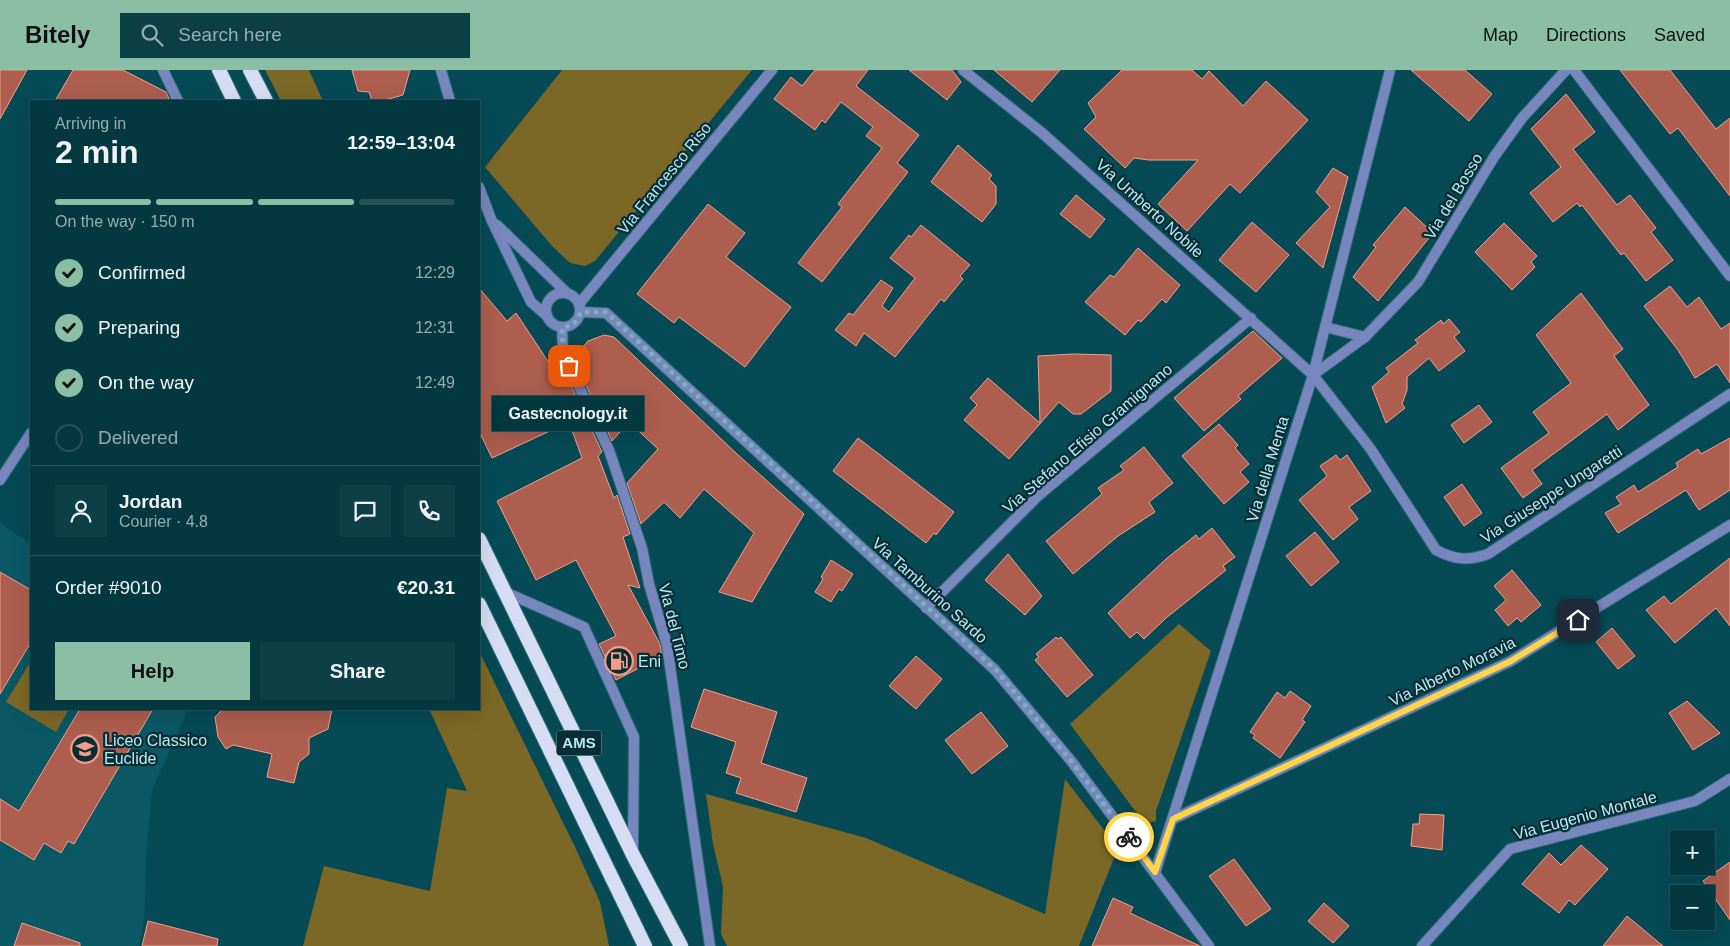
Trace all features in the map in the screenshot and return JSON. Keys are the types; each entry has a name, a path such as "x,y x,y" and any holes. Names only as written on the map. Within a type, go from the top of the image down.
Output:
{"highway":[{"path":"219,70 234,100"},
{"path":"250,70 265,100"},
{"name":"AMS","path":"480,541 634,855 681,946"},
{"name":"AMS","path":"480,606 645,946"}],"street":[{"path":"163,70 178,100"},
{"path":"441,70 450,100"},
{"name":"Via Francesco Riso","path":"580,308 772,70"},
{"name":"Via Umberto Nobile","path":"963,70 1041,132 1313,375"},
{"name":"Via della Menta","path":"1155,872 1313,375 1390,70"},
{"name":"Via del Bosso","path":"1313,375 1365,337 1418,282 1494,158 1516,126 1566,70"},
{"path":"1574,70 1730,276"},
{"path":"480,190 491,219 531,302 547,316 553,325 562,328 574,324 580,308 576,298 567,293 491,219"},
{"path":"547,316 546,305 549,300 556,294 567,293"},
{"name":"Via Tamburino Sardo","path":"580,308 606,312 926,608 996,670 1072,762 1209,946"},
{"name":"Via Stefano Efisio Gramignano","path":"926,608 1038,496 1251,318"},
{"path":"1325,327 1365,337"},
{"name":"Via del Timo","path":"562,328 563,353 609,450 642,548 649,584 667,645 710,946"},
{"name":"Via Giuseppe Ungaretti","path":"1313,375 1370,448 1436,550 1452,558 1471,560 1488,554 1730,394"},
{"path":"0,480 30,435"},
{"name":"Via Alberto Moravia","path":"1173,819 1511,661 1730,526"},
{"path":"505,592 584,627 634,737 634,855"},
{"name":"Via Eugenio Montale","path":"1422,946 1510,849 1695,801 1730,779"}],"shaded area":[{"path":"265,70 309,70 323,100 280,100"},
{"path":"562,70 752,70 595,261 585,266 570,263 552,246 485,167"},
{"name":"Liceo Classico Euclide","path":"0,523 30,543 30,710 188,710 152,790 146,856 144,922 139,946 0,946"},
{"path":"1179,624 1211,651 1156,811 1156,821 1145,824 1070,724"},
{"path":"480,653 600,902 609,946 303,946 324,866 430,891 447,788 467,791 429,710 480,710"},
{"path":"30,663 30,710 68,710 56,732 6,702"},
{"path":"1065,779 1118,848 1079,946 727,946 721,934 723,887 713,844 706,794 866,838 1045,914"}],"building":[{"path":"0,70 27,70 0,119"},
{"path":"73,70 123,70 166,92 170,100 56,100"},
{"path":"352,70 410,70 403,95 386,100 372,100 369,92 358,91"},
{"path":"815,70 868,70 856,86 919,135 897,163 908,172 822,282 798,263 842,207 838,204 882,148 866,136 873,127 841,102 825,123 822,120 815,130 774,99 791,77 802,86"},
{"path":"909,70 952,70 961,82 947,100"},
{"path":"994,70 1060,70 1032,102"},
{"path":"1122,70 1192,70 1202,79 1209,71 1243,106 1266,81 1308,120 1240,193 1230,184 1187,231 1158,204 1198,160 1149,160 1134,158 1125,168 1084,129 1096,117 1088,103"},
{"path":"1411,70 1465,70 1492,94 1469,121"},
{"path":"1620,70 1670,70 1716,129 1730,118 1730,196 1678,128 1670,134"},
{"path":"1566,94 1595,132 1573,149 1617,205 1630,195 1656,228 1651,232 1673,260 1646,281 1624,253 1621,255 1582,205 1580,207 1577,203 1553,222 1530,193 1561,167 1531,129"},
{"path":"958,145 992,175 989,179 996,186 996,204 982,222 931,182"},
{"path":"1333,168 1348,177 1323,268 1296,243 1330,207 1316,192"},
{"path":"1076,195 1105,219 1090,238 1060,214"},
{"path":"708,204 745,233 726,257 791,307 745,367 679,317 674,323 637,294"},
{"path":"1405,207 1433,233 1378,301 1353,277 1376,247 1373,245"},
{"path":"1252,222 1289,255 1256,292 1219,260"},
{"path":"1504,223 1537,256 1531,262 1535,267 1512,290 1475,252"},
{"path":"921,225 970,265 960,276 963,279 944,302 941,299 895,357 864,333 856,346 835,330 849,313 853,315 881,280 893,288 882,306 889,312 915,278 890,258 909,235 911,237"},
{"path":"1138,248 1180,285 1166,303 1162,299 1141,322 1138,320 1125,335 1085,302 1110,275 1114,277"},
{"path":"1670,286 1687,307 1699,297 1721,329 1730,323 1730,383 1717,364 1695,378 1678,350 1644,306"},
{"path":"480,289 507,321 516,313 565,387 568,379 602,452 598,456 614,498 617,495 630,534 623,537 640,588 628,585 660,644 662,656 616,680 599,644 616,636 576,560 536,580 497,501 582,458 569,422 492,458 480,433"},
{"path":"1581,293 1623,349 1614,356 1649,405 1618,430 1607,414 1532,470 1542,484 1523,498 1501,468 1549,433 1533,412 1571,383 1536,335"},
{"path":"1449,319 1460,332 1454,337 1465,351 1439,371 1429,358 1407,377 1407,390 1402,404 1405,408 1386,423 1372,387 1389,372 1386,368 1418,343 1415,340 1441,320 1443,324"},
{"path":"1253,331 1282,358 1238,396 1241,399 1204,431 1174,398"},
{"path":"604,335 614,337 737,454 804,514 752,602 719,592 754,533 704,489 680,518 664,502 641,524 627,483 658,449 629,422 612,441 575,362 580,350 588,341"},
{"path":"1073,354 1111,355 1111,391 1081,414 1073,414 1059,402 1009,459 964,420 977,405 970,398 988,378 1040,423 1038,356"},
{"path":"1479,405 1492,422 1464,443 1451,425"},
{"path":"1219,424 1238,445 1235,448 1249,464 1240,472 1249,482 1224,504 1182,456"},
{"path":"858,438 954,512 936,535 934,533 926,543 833,471"},
{"path":"1730,438 1730,490 1699,510 1686,490 1618,533 1605,513 1621,504 1616,497 1634,485 1638,492 1678,467 1676,463 1698,449 1701,454"},
{"path":"1144,447 1173,483 1149,502 1155,512 1118,536 1073,574 1046,541 1102,494 1098,488 1124,470 1120,466"},
{"path":"1336,455 1340,460 1347,455 1371,491 1349,507 1358,519 1333,540 1299,500 1327,476 1320,466"},
{"path":"1462,484 1482,513 1464,526 1444,497"},
{"path":"1212,528 1235,557 1223,566 1226,570 1166,618 1144,639 1137,632 1130,638 1108,613 1166,559 1196,535 1199,539"},
{"path":"1315,532 1339,562 1311,586 1286,556"},
{"path":"1008,554 1042,596 1025,615 985,580"},
{"path":"1730,558 1730,626 1716,608 1675,643 1646,610 1664,596 1671,604"},
{"path":"831,560 853,574 842,591 839,589 831,602 815,592"},
{"path":"1512,570 1541,605 1521,622 1517,618 1508,626 1495,610 1506,600 1494,586"},
{"path":"0,572 30,589 30,644 0,694"},
{"path":"1612,628 1635,656 1618,669 1596,642"},
{"path":"1056,637 1058,639 1061,637 1093,675 1067,697 1035,660 1039,657 1036,654"},
{"path":"916,656 942,679 916,709 889,686"},
{"path":"704,689 777,712 761,763 807,778 796,812 736,793 741,778 726,773 736,742 691,727"},
{"path":"1290,691 1311,706 1302,720 1305,722 1280,758 1253,738 1255,735 1250,732 1277,692 1285,698"},
{"path":"1687,701 1720,733 1693,750 1669,713"},
{"path":"79,710 152,710 74,844 68,841 61,853 44,843 34,860 0,840 0,799 19,811"},
{"path":"222,710 332,710 328,729 309,738 309,754 299,762 294,783 267,777 272,754 233,745 226,749 218,737 215,717"},
{"path":"981,712 1008,746 972,774 945,740"},
{"path":"1420,814 1444,815 1442,850 1411,846 1413,824 1419,824"},
{"path":"1581,845 1608,869 1575,905 1569,900 1559,913 1522,884 1549,853 1561,865"},
{"path":"1234,859 1271,909 1246,926 1209,876"},
{"path":"1730,862 1730,920 1715,898 1715,885 1706,885 1703,881 1712,875 1715,875 1715,873"},
{"path":"1113,898 1133,907 1130,913 1200,946 1092,946"},
{"path":"1324,903 1349,926 1333,943 1308,921"},
{"path":"1627,916 1663,946 1603,946"},
{"path":"148,921 218,939 217,946 142,946"},
{"path":"22,923 80,943 80,946 14,946"}],"way so far":[{"path":"569,366 563,353 562,328 570,327 574,324 581,312 606,312 926,608 996,670 1072,762 1129,837"}],"place":[{"name":"Gastecnology.it","path":"569,366"},
{"name":"Eni","path":"619,661"},
{"name":"Liceo Classico Euclide","path":"85,749"}],"route":[{"path":"1129,837 1155,872 1173,819 1511,661 1578,620"}]}
